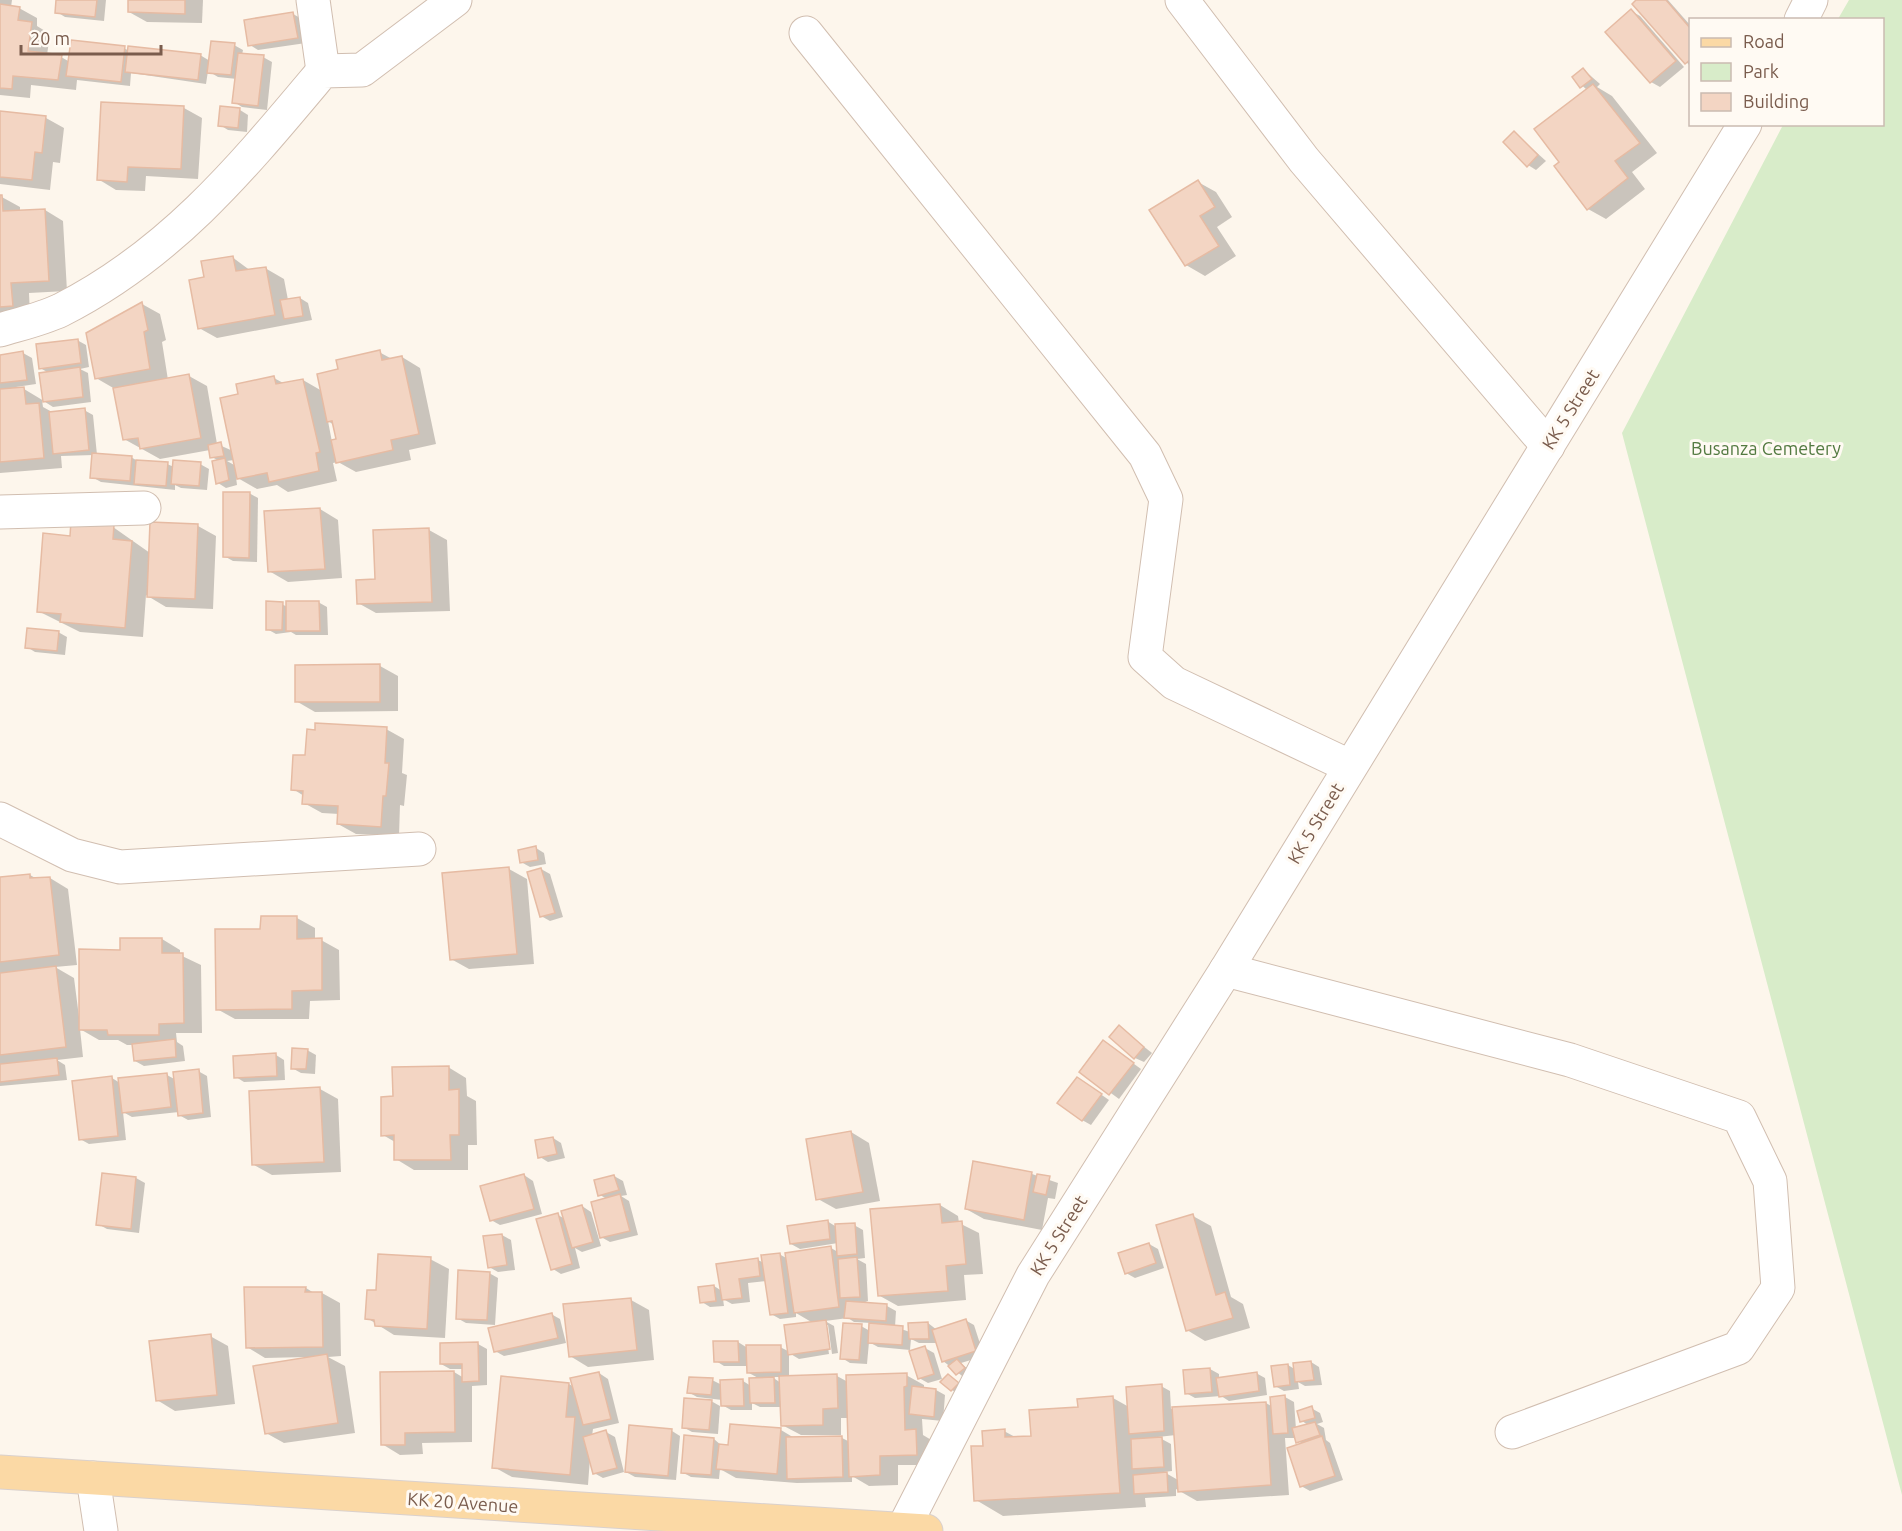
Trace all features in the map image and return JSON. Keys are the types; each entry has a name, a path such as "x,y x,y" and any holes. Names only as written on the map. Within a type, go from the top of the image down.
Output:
{"main road":[{"name":"KK 20 Avenue","path":"0,1472 926,1531"}],"street":[{"path":"313,0 323,71"},
{"path":"0,330 60,310 152,253 231,179 323,71 362,70 455,0"},
{"path":"1182,0 1304,160 1548,446"},
{"path":"1802,18 1811,0"},
{"path":"806,33 1145,455 1166,500 1145,657 1174,683 1349,766"},
{"name":"KK 5 Street","path":"902,1531 1033,1275 1226,970 1349,766 1744,126"},
{"path":"0,512 144,508"},
{"path":"0,819 72,855 120,867 419,849"},
{"path":"1226,970 1570,1059 1739,1117 1770,1181 1778,1288 1738,1348 1512,1432"},
{"path":"93,1478 101,1531"}],"green space":[{"name":"Busanza Cemetery","path":"1849,0 1902,0 1902,1495 1622,433 1782,126 1884,126 1884,18 1839,18"}],"building":[{"path":"56,0 97,0 95,17 55,13"},
{"path":"128,0 185,0 185,14 128,12"},
{"path":"1636,0 1666,0 1689,27 1689,61 1685,64 1632,4"},
{"path":"0,4 20,7 18,20 32,22 28,51 62,55 58,80 13,76 12,89 0,88"},
{"path":"1631,9 1676,61 1650,83 1605,32"},
{"path":"293,12 298,38 248,46 244,20"},
{"path":"71,40 125,46 121,82 66,76"},
{"path":"211,41 235,43 231,75 207,73"},
{"path":"128,46 201,54 198,80 125,72"},
{"path":"238,53 264,55 258,106 232,103"},
{"path":"1583,68 1592,79 1580,88 1572,77"},
{"path":"1593,84 1640,143 1615,161 1628,178 1587,210 1554,166 1559,162 1534,129"},
{"path":"101,102 184,106 181,169 128,167 127,182 97,180"},
{"path":"220,106 240,108 238,128 218,126"},
{"path":"0,111 46,116 42,153 35,152 32,180 0,177"},
{"path":"1514,131 1538,155 1527,167 1503,142"},
{"path":"1198,180 1215,207 1200,216 1219,246 1185,266 1149,210"},
{"path":"0,195 2,195 3,211 45,209 49,281 11,283 13,306 0,307"},
{"path":"233,256 236,271 266,267 275,315 198,329 189,280 204,277 201,261"},
{"path":"300,297 303,316 284,319 280,300"},
{"path":"142,302 148,330 144,332 150,369 95,379 86,333"},
{"path":"78,339 81,363 39,369 36,344"},
{"path":"380,350 382,360 402,356 419,434 391,440 393,450 336,463 331,440 336,439 332,421 327,422 317,374 338,369 336,360"},
{"path":"23,351 27,380 0,383 0,355"},
{"path":"80,367 83,397 43,402 39,373"},
{"path":"189,374 201,438 140,449 138,438 123,440 113,388"},
{"path":"274,376 276,384 303,379 320,452 316,453 319,471 269,482 267,473 237,479 220,398 238,394 236,384"},
{"path":"24,387 26,404 39,403 44,458 0,462 0,389"},
{"path":"85,408 89,450 53,454 49,412"},
{"path":"221,442 224,456 210,458 208,445"},
{"path":"92,453 132,456 130,481 90,478"},
{"path":"225,458 229,480 216,484 212,461"},
{"path":"136,460 168,462 166,486 134,484"},
{"path":"173,460 201,462 199,486 171,484"},
{"path":"223,492 250,492 249,558 223,557"},
{"path":"320,508 325,569 268,572 264,511"},
{"path":"71,521 114,525 113,539 132,541 125,628 60,622 61,614 37,612 43,533 70,536"},
{"path":"150,522 198,524 195,599 147,597"},
{"path":"429,528 432,602 357,604 356,580 375,579 373,530"},
{"path":"266,601 283,602 282,630 266,630"},
{"path":"286,601 319,601 320,631 286,631"},
{"path":"27,628 59,631 57,651 25,648"},
{"path":"380,664 380,702 295,702 295,665"},
{"path":"315,723 387,727 385,763 389,763 386,796 383,796 381,827 337,824 338,806 302,804 303,791 291,790 293,755 305,755 307,729 315,730"},
{"path":"536,846 538,860 520,863 518,850"},
{"path":"509,867 517,954 450,960 442,873"},
{"path":"541,868 555,913 540,917 527,872"},
{"path":"30,874 30,878 50,877 59,955 0,962 0,877"},
{"path":"261,916 297,916 297,939 322,938 322,990 292,991 292,1009 216,1010 215,929 260,929"},
{"path":"120,938 162,938 162,953 183,953 184,1023 159,1024 159,1035 108,1035 107,1030 79,1030 79,949 120,950"},
{"path":"56,966 66,1047 0,1055 0,973"},
{"path":"1119,1025 1144,1047 1134,1059 1109,1037"},
{"path":"175,1039 176,1057 134,1061 132,1044"},
{"path":"1103,1040 1134,1063 1109,1095 1079,1072"},
{"path":"292,1048 308,1049 306,1069 291,1069"},
{"path":"276,1053 277,1076 234,1078 233,1056"},
{"path":"57,1058 59,1075 0,1082 0,1064"},
{"path":"449,1066 449,1090 459,1089 459,1135 450,1135 451,1160 394,1160 394,1135 381,1136 381,1097 393,1096 392,1067"},
{"path":"199,1069 203,1113 178,1116 173,1072"},
{"path":"167,1073 171,1107 122,1113 118,1078"},
{"path":"112,1076 118,1136 79,1140 72,1081"},
{"path":"1077,1077 1102,1094 1082,1121 1057,1103"},
{"path":"320,1087 324,1162 252,1165 249,1091"},
{"path":"851,1131 863,1192 816,1200 806,1139"},
{"path":"553,1137 557,1154 538,1158 535,1140"},
{"path":"973,1161 1032,1172 1024,1220 965,1209"},
{"path":"102,1173 136,1177 131,1229 96,1225"},
{"path":"524,1174 534,1209 490,1221 480,1186"},
{"path":"1037,1174 1050,1176 1046,1195 1033,1192"},
{"path":"614,1175 619,1190 598,1196 594,1180"},
{"path":"620,1194 630,1231 600,1238 591,1202"},
{"path":"940,1204 942,1223 962,1221 966,1264 946,1266 948,1291 878,1296 870,1209"},
{"path":"582,1205 593,1242 572,1248 561,1211"},
{"path":"558,1213 572,1264 551,1270 536,1219"},
{"path":"1193,1214 1216,1295 1225,1292 1233,1318 1186,1331 1156,1225"},
{"path":"828,1220 830,1239 790,1244 787,1226"},
{"path":"855,1223 857,1254 837,1256 835,1224"},
{"path":"502,1234 507,1265 488,1268 483,1236"},
{"path":"1149,1243 1156,1263 1125,1274 1118,1253"},
{"path":"831,1246 839,1307 794,1313 785,1253"},
{"path":"780,1253 788,1313 770,1315 761,1255"},
{"path":"378,1254 431,1257 427,1329 375,1326 374,1320 365,1319 367,1290 376,1290"},
{"path":"857,1257 860,1297 840,1298 838,1259"},
{"path":"758,1258 760,1276 739,1279 742,1298 722,1300 716,1264"},
{"path":"458,1270 490,1272 487,1320 456,1319"},
{"path":"714,1285 716,1301 700,1303 698,1287"},
{"path":"244,1287 306,1287 305,1292 322,1292 323,1347 246,1348"},
{"path":"631,1298 637,1350 569,1357 563,1304"},
{"path":"846,1301 887,1304 886,1321 844,1318"},
{"path":"552,1313 558,1338 494,1352 488,1328"},
{"path":"966,1319 976,1351 942,1362 932,1330"},
{"path":"826,1320 830,1349 788,1355 784,1325"},
{"path":"928,1322 929,1339 909,1339 908,1323"},
{"path":"843,1323 862,1324 859,1360 840,1359"},
{"path":"869,1323 903,1326 902,1345 868,1343"},
{"path":"211,1334 217,1395 156,1401 149,1341"},
{"path":"713,1341 738,1341 739,1362 714,1362"},
{"path":"478,1342 479,1381 462,1382 462,1364 440,1364 440,1343"},
{"path":"746,1345 781,1345 781,1372 747,1373"},
{"path":"925,1346 934,1374 918,1379 909,1351"},
{"path":"327,1354 338,1423 265,1434 253,1366"},
{"path":"957,1359 965,1368 956,1375 948,1366"},
{"path":"1311,1361 1314,1380 1295,1382 1293,1363"},
{"path":"1288,1364 1290,1385 1274,1387 1271,1366"},
{"path":"1210,1368 1212,1392 1185,1394 1183,1370"},
{"path":"454,1371 455,1432 405,1433 405,1445 381,1445 380,1372"},
{"path":"599,1372 611,1419 583,1425 570,1378"},
{"path":"1257,1372 1259,1391 1219,1397 1216,1378"},
{"path":"907,1373 907,1386 904,1387 905,1430 916,1429 917,1455 880,1456 880,1475 849,1477 846,1375"},
{"path":"837,1374 838,1408 823,1409 823,1425 781,1426 779,1376"},
{"path":"948,1374 959,1383 951,1391 940,1382"},
{"path":"501,1376 569,1383 566,1417 575,1417 570,1475 492,1468"},
{"path":"689,1377 713,1378 711,1395 687,1393"},
{"path":"774,1377 775,1403 750,1403 749,1378"},
{"path":"743,1379 744,1406 721,1406 720,1380"},
{"path":"1162,1384 1164,1431 1129,1434 1126,1387"},
{"path":"912,1386 936,1389 934,1417 909,1414"},
{"path":"1285,1395 1288,1433 1273,1434 1270,1397"},
{"path":"1113,1396 1120,1493 974,1501 971,1446 983,1446 982,1431 1005,1429 1005,1437 1031,1436 1029,1410 1078,1407 1077,1399"},
{"path":"684,1398 712,1400 709,1430 682,1428"},
{"path":"1266,1402 1271,1485 1178,1492 1172,1407"},
{"path":"1312,1406 1315,1418 1300,1422 1297,1411"},
{"path":"1315,1422 1320,1435 1296,1443 1292,1428"},
{"path":"730,1424 781,1428 777,1474 716,1469 719,1444 728,1445"},
{"path":"629,1425 672,1429 668,1476 625,1472"},
{"path":"606,1430 617,1468 593,1474 583,1437"},
{"path":"684,1435 714,1438 711,1475 681,1473"},
{"path":"842,1436 843,1477 787,1479 786,1437"},
{"path":"1322,1436 1335,1476 1300,1487 1287,1448"},
{"path":"1162,1437 1164,1467 1132,1469 1131,1439"},
{"path":"1167,1472 1168,1492 1134,1494 1133,1475"}]}
